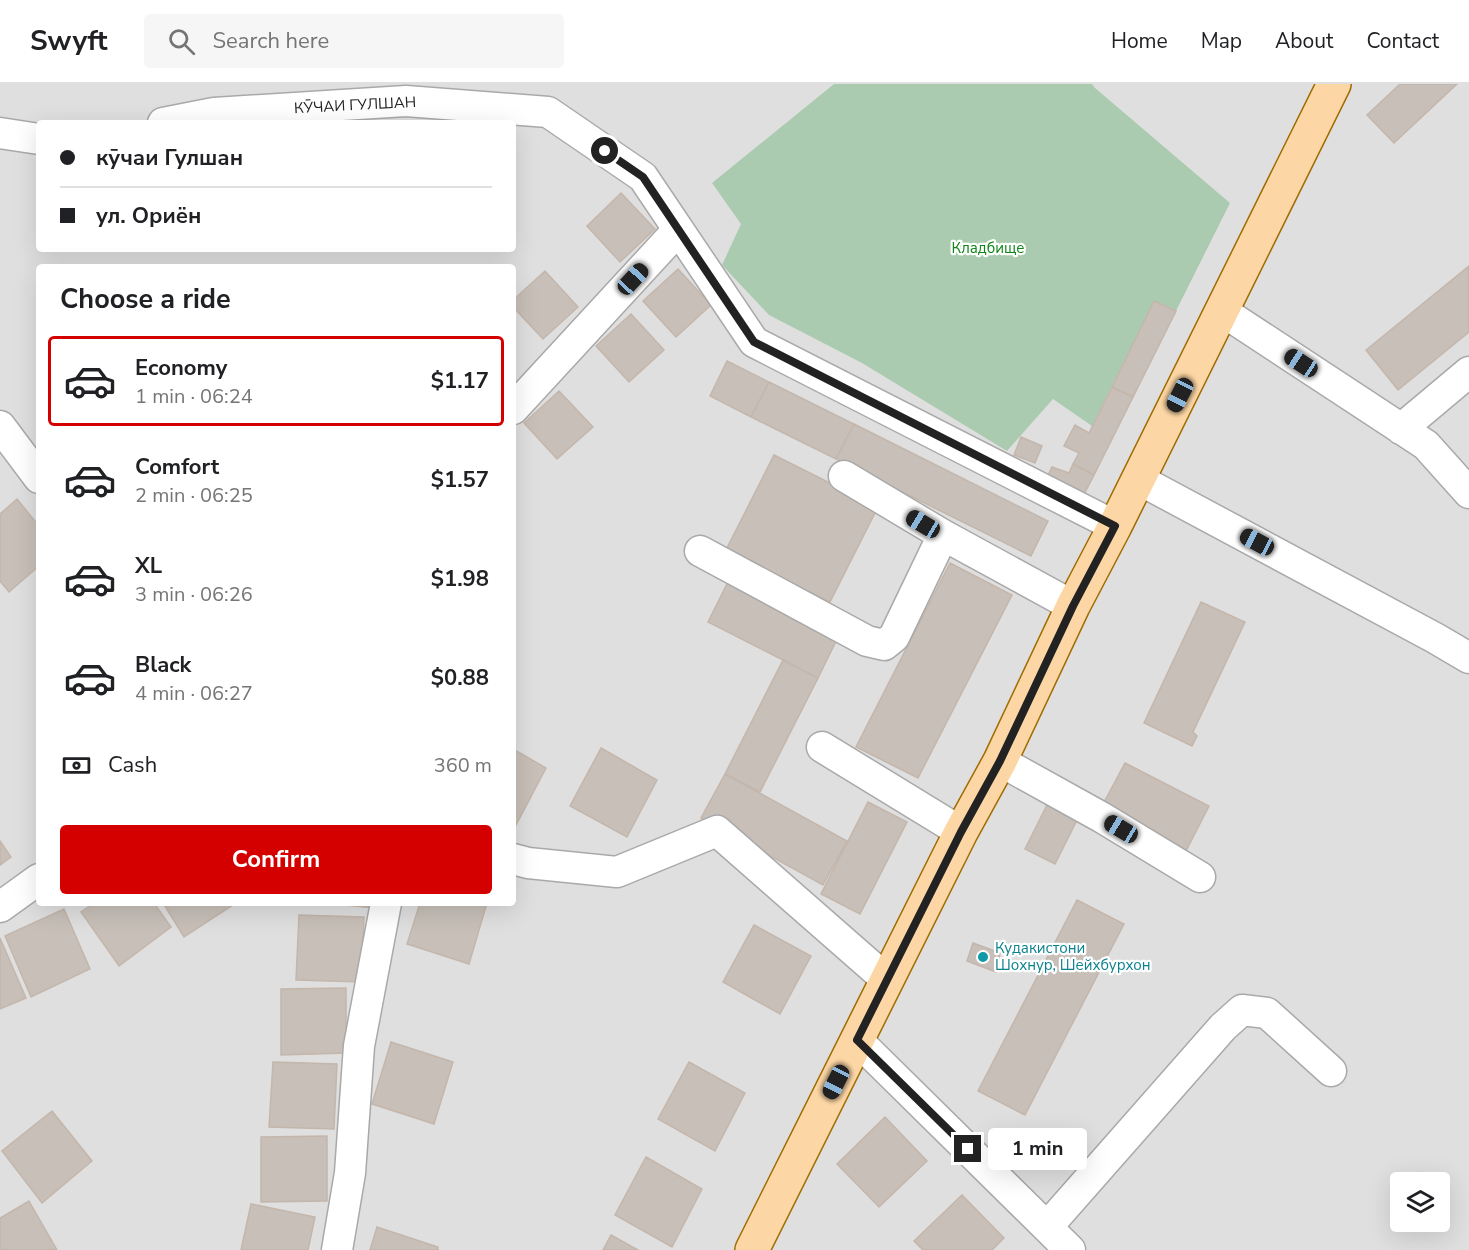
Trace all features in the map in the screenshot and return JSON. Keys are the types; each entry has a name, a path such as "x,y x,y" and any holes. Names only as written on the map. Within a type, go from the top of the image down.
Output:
{"main road":[{"path":"752,1250 961,832 1000,761 1073,606 1334,84"}],"street":[{"name":"КӮЧАИ ГУЛШАН","path":"178,120 213,113 406,101 548,112 643,177 754,342 1115,526"},
{"path":"0,134 36,140"},
{"path":"516,407 678,230"},
{"path":"1222,311 1426,446 1469,493"},
{"path":"1401,429 1469,372"},
{"path":"0,426 36,474"},
{"path":"844,476 943,535 1073,606"},
{"path":"1138,479 1469,658"},
{"path":"700,551 867,641 884,645 894,637 943,535"},
{"path":"822,747 961,832"},
{"path":"1000,761 1101,817 1200,877"},
{"path":"516,860 617,872 717,831 887,980"},
{"path":"0,907 36,881"},
{"path":"336,1250 350,1173 359,1046 385,906"},
{"path":"1047,1227 1223,1027 1242,1010 1267,1013 1331,1071"},
{"path":"857,1040 1070,1250"}],"shaded area":[{"path":"0,84 1469,84 1469,1250 0,1250"}],"green space":[{"name":"Кладбище","path":"834,84 1092,84 1230,203 1176,311 1154,301 1092,426 1053,399 1007,451 862,363 769,315 722,265 741,224 712,183"}],"building":[{"path":"1400,84 1457,84 1394,143 1367,115"},
{"path":"621,193 655,229 620,262 587,226"},
{"path":"1469,266 1469,332 1398,390 1366,350"},
{"path":"678,269 711,305 676,337 643,301"},
{"path":"545,271 578,307 543,339 516,310 516,297"},
{"path":"1154,301 1176,311 1133,397 1112,387"},
{"path":"631,314 664,350 629,382 596,346"},
{"path":"727,361 769,382 751,417 710,396"},
{"path":"769,382 854,424 836,459 751,417"},
{"path":"1112,387 1133,397 1094,475 1073,464 1079,453 1064,446 1075,425 1089,433"},
{"path":"559,391 593,427 557,459 524,423"},
{"path":"854,424 1048,521 1031,556 836,459"},
{"path":"1021,437 1042,446 1035,463 1014,455"},
{"path":"774,455 878,507 830,602 726,550"},
{"path":"1073,464 1094,475 1081,500 1043,486 1052,467 1069,473"},
{"path":"17,499 36,522 36,569 9,592 0,581 0,514"},
{"path":"950,563 1012,595 918,778 856,747"},
{"path":"731,576 841,631 818,678 708,622"},
{"path":"1201,602 1245,622 1193,732 1197,736 1192,746 1144,723"},
{"path":"783,660 818,678 760,792 725,774"},
{"path":"601,748 657,780 627,837 570,806"},
{"path":"516,751 546,768 516,825"},
{"path":"1125,763 1209,806 1186,851 1101,808"},
{"path":"725,774 847,841 823,885 701,818"},
{"path":"1052,795 1082,810 1055,864 1025,849"},
{"path":"868,802 907,822 860,914 821,894"},
{"path":"0,841 11,857 0,865"},
{"path":"1077,900 1124,924 1025,1115 978,1091"},
{"path":"90,906 156,906 171,927 119,966 81,912"},
{"path":"165,906 231,906 184,937"},
{"path":"419,906 486,906 469,964 407,944"},
{"path":"64,909 90,969 31,997 5,936"},
{"path":"299,915 364,917 361,982 296,980"},
{"path":"754,925 811,956 780,1014 723,982"},
{"path":"0,938 26,998 0,1009"},
{"name":"Кудакистони Шохнур, Шейхбурхон","path":"973,943 1000,953 996,972 967,961"},
{"path":"346,988 346,1053 281,1055 281,989"},
{"path":"391,1042 453,1062 434,1124 372,1104"},
{"path":"273,1062 337,1064 334,1129 269,1127"},
{"path":"689,1062 745,1093 715,1151 658,1119"},
{"path":"52,1111 92,1161 42,1203 2,1151"},
{"path":"885,1117 927,1161 879,1207 837,1164"},
{"path":"327,1136 327,1201 261,1202 261,1137"},
{"path":"646,1157 702,1189 672,1247 615,1215"},
{"path":"962,1195 1004,1238 992,1250 923,1250 914,1241"},
{"path":"29,1201 57,1250 0,1250 0,1218"},
{"path":"251,1204 315,1217 308,1250 241,1250"},
{"path":"377,1227 438,1247 438,1250 370,1250"},
{"path":"611,1235 638,1250 603,1250"}],"place":[{"name":"Кудакистони Шохнур, Шейхбурхон","path":"983,957"}],"route":[{"path":"605,151 643,177 754,342 1115,526 1073,606 1000,761 961,832 857,1040 968,1149"}]}
